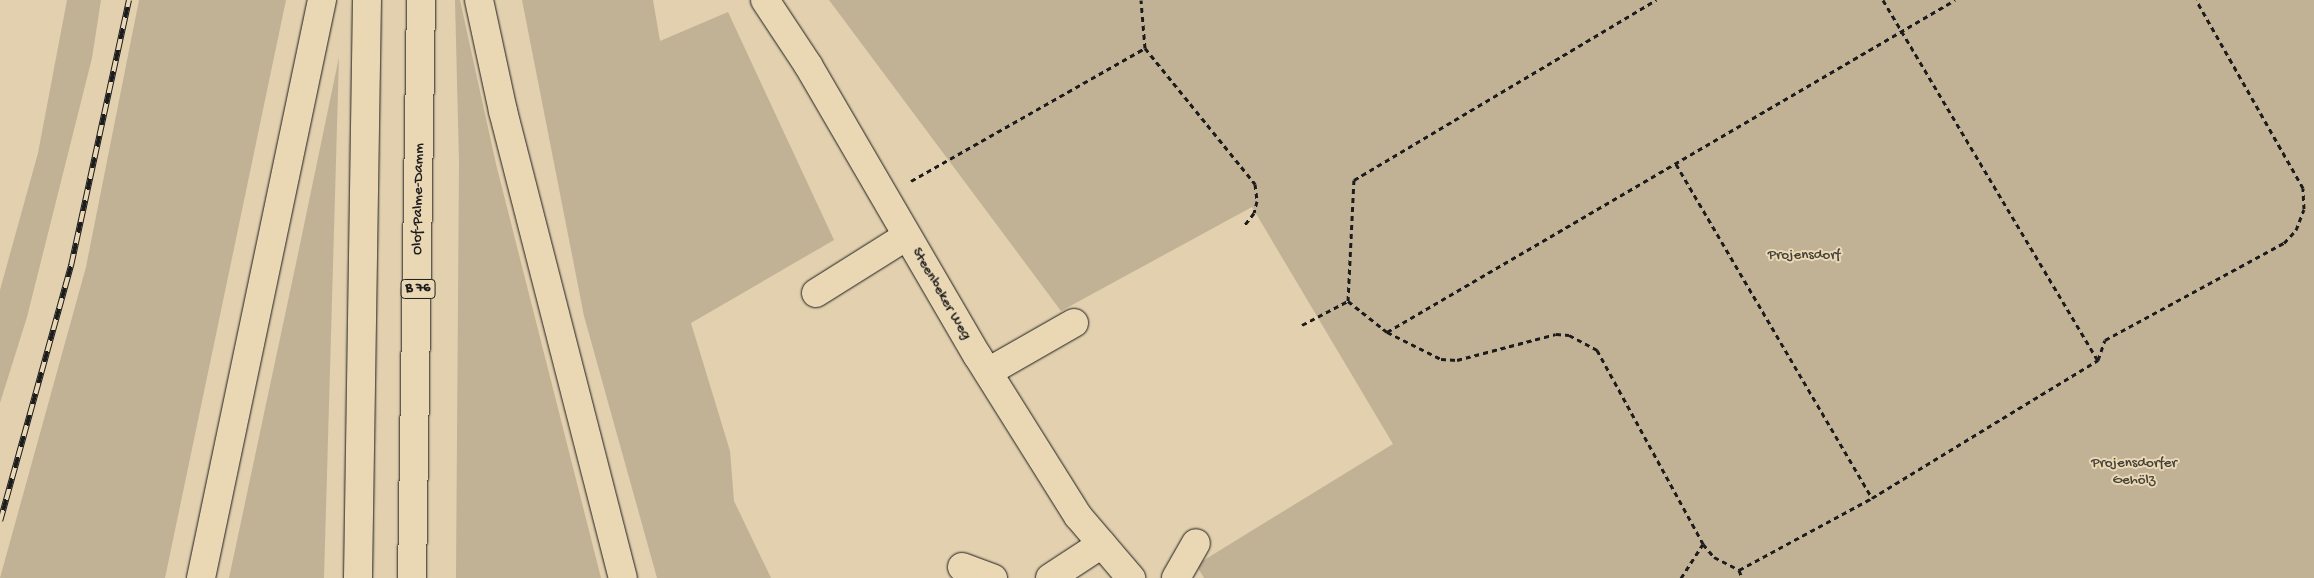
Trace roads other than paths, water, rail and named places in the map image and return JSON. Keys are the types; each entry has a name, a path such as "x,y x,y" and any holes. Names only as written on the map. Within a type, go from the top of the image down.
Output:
{"main road":[{"path":"201,578 322,0"},
{"path":"358,578 367,0"},
{"name":"Olof-Palme-Damm","path":"412,578 421,0"},
{"path":"478,0 506,121 623,578"},
{"name":"Steenbeker Weg","path":"765,0 808,66 988,372 1078,516 1131,578"},
{"path":"816,293 908,236"},
{"path":"988,372 1074,323"},
{"path":"1176,578 1196,543"},
{"path":"1050,578 1102,544"},
{"path":"962,567 993,578"}],"railway":[{"path":"0,521 71,265 129,0"}],"park label":[{"name":"Projensdorf","path":"1804,256"},
{"name":"Projensdorfer Gehölz","path":"2134,472"}]}
